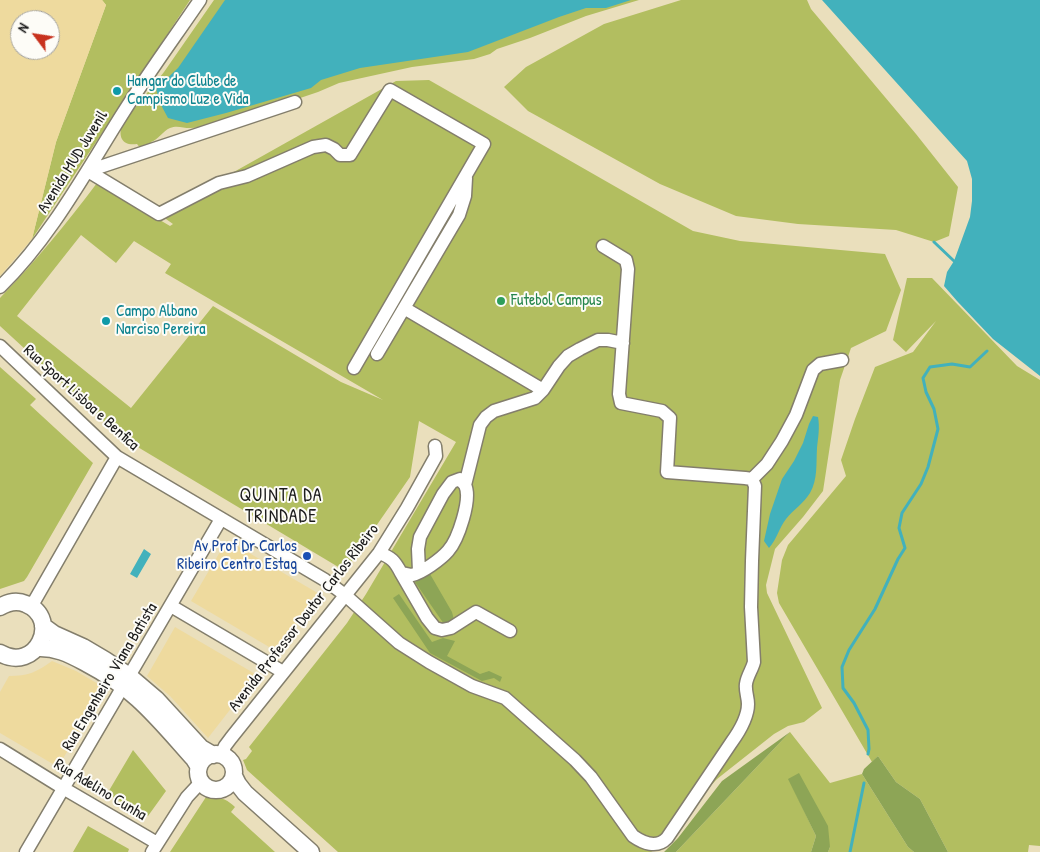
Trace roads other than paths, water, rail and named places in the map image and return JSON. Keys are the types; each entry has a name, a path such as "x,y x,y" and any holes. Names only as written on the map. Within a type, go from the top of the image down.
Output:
{"main road":[{"path":"0,607 9,603 24,603 37,612 43,626 41,641 31,653 24,657 16,658 0,655"},
{"path":"37,648 54,648 68,654 98,670 126,681 161,704 201,748 228,758 235,771 230,784 223,789 210,790 207,788 194,758 138,699 126,681 105,660 83,647 54,634 43,626"},
{"path":"200,775 204,759 217,755"},
{"path":"234,776 245,792 311,852"},
{"path":"223,789 231,794 295,852"}],"street":[{"name":"Avenida MUD Juvenil","path":"0,287 38,244 88,171 123,113 200,0"},
{"path":"88,171 159,214 219,183 247,176 313,147 326,145 340,155 350,155 390,90 484,144 354,368"},
{"path":"88,171 295,102"},
{"path":"377,354 459,215 465,196 466,174"},
{"path":"603,246 626,260 628,269 619,394 621,404 662,411 670,418 667,472 752,479 767,464 782,441 796,415 813,370 820,364 842,360"},
{"path":"404,308 543,390"},
{"path":"401,573 412,575 431,566 448,551 458,535 464,516 467,496 465,485 480,425 486,417 494,411 535,398 568,356 598,340 622,343"},
{"name":"Rua Sport Lisboa e Benfica","path":"0,346 118,457 317,575 345,595 399,643 429,662 472,686 505,698 581,766 633,836 648,844 658,844 664,841 739,732 748,710 746,684 748,674 754,662 751,607 755,486 752,479"},
{"name":"Avenida Professor Doutor Carlos Ribeiro","path":"217,755 378,553 407,508 436,456 436,446"},
{"path":"31,607 118,457"},
{"path":"419,571 418,549 420,537 443,494 452,482 460,480 465,485"},
{"name":"Rua Engenheiro Viana Batista","path":"26,852 222,519"},
{"path":"378,553 388,556 397,566 427,618 435,628 442,630 451,628 476,612 510,631"},
{"path":"171,606 283,672"},
{"name":"Rua Adelino Cunha","path":"0,750 63,788 155,848"},
{"path":"155,848 200,775"}],"water":[{"path":"225,0 631,0 606,8 586,8 468,52 360,68 321,80 311,88 187,123 168,118 156,89 178,68"},
{"path":"822,0 1040,0 1040,376 993,339 944,286 947,272 954,261 970,217 972,179 967,161"},
{"path":"813,416 818,417 819,429 813,488 805,500 786,519 769,548 764,541 770,514 782,479 803,443"},
{"path":"144,549 151,554 137,578 130,574"}],"waterway":[{"path":"934,242 954,261"},
{"path":"868,754 868,730 854,703 843,688 842,667 849,650 875,609 905,548 899,528 902,513 921,484 928,467 938,429 934,409 926,392 923,378 930,367 952,364 970,367 987,351"},
{"path":"850,852 864,783"}],"place":[{"name":"Hangar do Clube de Campismo Luz e Vida","path":"117,91"},
{"name":"Futebol Campus","path":"501,301"},
{"name":"Campo Albano Narciso Pereira","path":"106,321"},
{"name":"Av Prof Dr Carlos Ribeiro Centro Estag","path":"307,556"}],"district":[{"name":"QUINTA DA TRINDADE","path":"281,506"}]}
